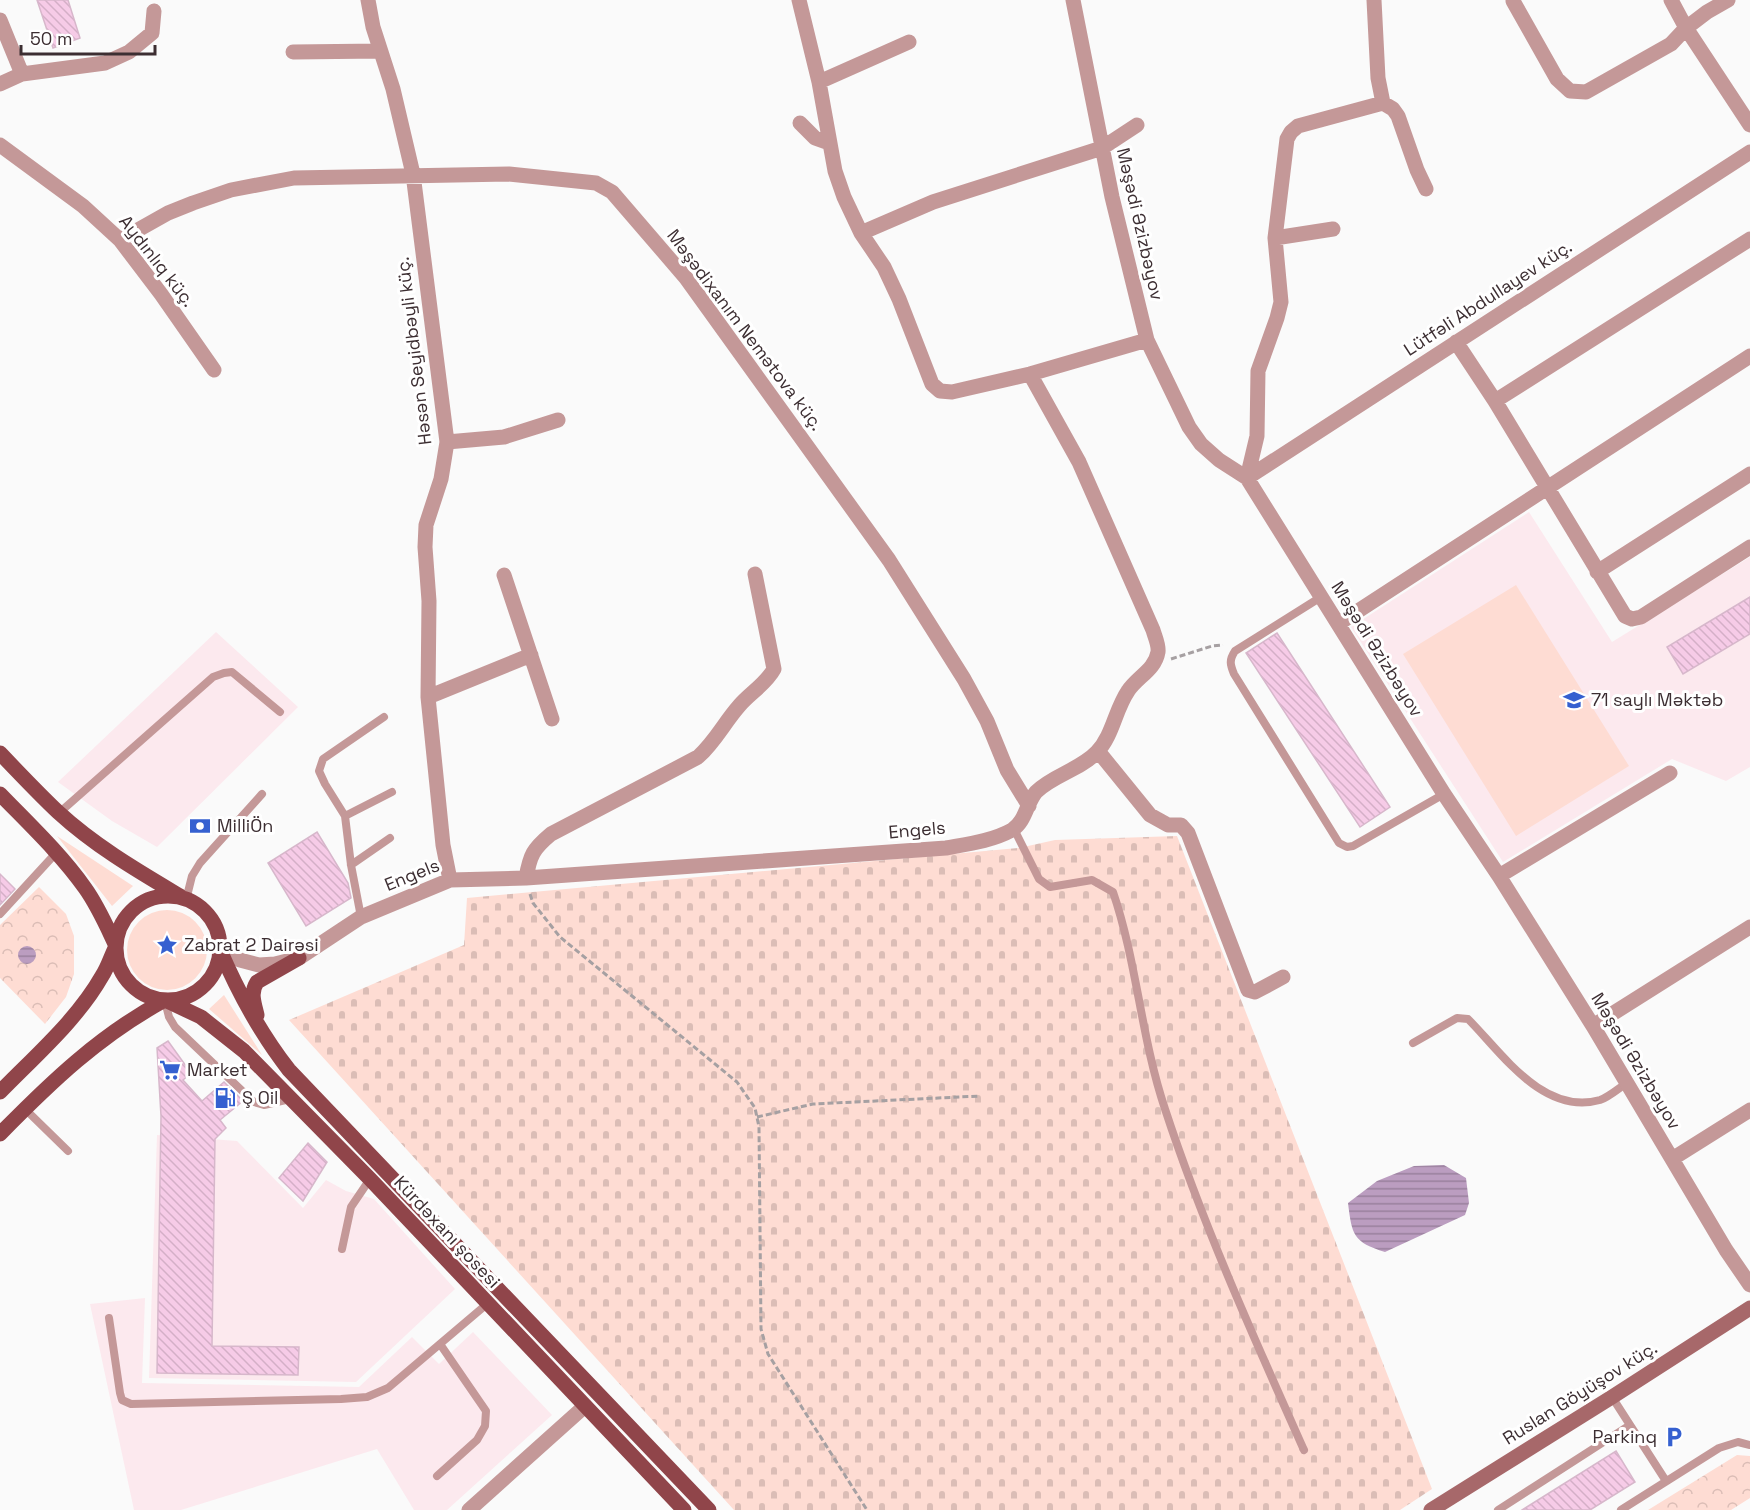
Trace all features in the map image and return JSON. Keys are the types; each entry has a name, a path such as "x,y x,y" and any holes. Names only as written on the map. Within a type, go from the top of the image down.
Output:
{"main road":[{"path":"0,753 59,813 120,860 200,908 211,920 218,934 220,951 217,967 208,981 196,992 182,999 165,1000 149,997 135,989 124,977 117,963 116,946 86,889 56,853 0,794"},
{"path":"0,1092 63,1027 90,995 103,975 116,946 119,930 127,916 139,905 154,898 170,897 186,900"},
{"path":"220,951 247,1008 261,1032 289,1070 709,1510"},
{"path":"261,1032 252,997 253,989 257,982 299,958"},
{"path":"0,1134 60,1075 113,1031 165,1000"},
{"name":"Kürdəxanı şosesi","path":"165,1000 201,1017 244,1051 370,1179 684,1510"}],"street":[{"name":"Həsən Seyidbəyli küç.","path":"368,0 380,51 393,89 413,174 447,442 441,479 426,525 425,547 429,601 428,697 443,845 450,880"},
{"path":"800,0 819,82 835,171 861,233 884,267 899,299 932,384 940,391 952,392 1030,374 1147,340"},
{"name":"Məşədi Əzizbəyov","path":"1073,0 1112,197 1147,340 1189,427 1201,444 1219,460 1247,478 1444,794 1499,876 1628,1082 1726,1250 1750,1285"},
{"path":"1374,0 1378,78 1383,103"},
{"path":"1671,0 1686,28 1750,125"},
{"path":"1513,1 1557,79 1570,91 1586,92 1671,44 1686,28 1728,0"},
{"path":"0,84 22,74 105,63 129,52 152,33 154,11"},
{"path":"0,20 22,74"},
{"path":"819,82 909,42"},
{"path":"293,52 380,51"},
{"path":"1247,478 1257,436 1258,371 1281,302 1275,238 1287,139 1291,132 1298,126 1383,103 1393,109 1398,116 1426,189"},
{"path":"800,123 815,138 830,143"},
{"path":"861,233 933,202 1102,148 1137,125"},
{"name":"Aydınlıq küç.","path":"0,145 83,206 120,240 214,370"},
{"name":"Lütfəli Abdullayev küç.","path":"1247,478 1750,152"},
{"name":"Məşədixanım Nemətova küç.","path":"120,240 168,213 231,190 294,178 509,174 596,183 612,192 686,278 889,560 964,679 987,721 1007,770 1029,806"},
{"path":"1275,238 1333,229"},
{"path":"1495,401 1750,239"},
{"path":"1456,342 1495,401 1625,616 1632,619 1641,617 1750,548"},
{"path":"1338,624 1750,356"},
{"path":"1014,829 1024,818 1035,794 1040,789 1084,764 1098,751 1108,736 1128,691 1152,667 1158,652 1153,630 1079,462 1030,374"},
{"path":"447,442 504,437 558,420"},
{"path":"1597,572 1750,474"},
{"path":"526,878 534,849 551,834 698,758 710,746 739,705 770,676 774,669 755,574"},
{"path":"504,575 552,719"},
{"path":"428,697 531,655"},
{"path":"1098,751 1150,815 1168,825 1181,825 1188,833 1248,990 1255,992 1283,977"},
{"path":"1499,876 1670,773"},
{"name":"Engels","path":"299,958 361,917 450,880 526,878 946,848 999,836 1014,829"},
{"path":"1593,1026 1750,927"},
{"path":"220,951 259,965 299,958"},
{"path":"1672,1158 1750,1110"},
{"name":"Ruslan Göyüşov küç.","path":"1431,1510 1750,1308"},
{"path":"469,1510 585,1406"}],"lane":[{"path":"1321,597 1235,651 1230,664 1339,843 1347,847 1353,846 1444,794"},
{"path":"59,813 213,677 232,672 280,712"},
{"path":"361,917 345,816 319,771 323,759 384,717"},
{"path":"345,816 392,792"},
{"path":"186,900 192,876 200,862 262,794"},
{"path":"1014,829 1040,879 1050,887 1092,880 1113,892 1121,915 1148,1046 1164,1108 1229,1280 1304,1450"},
{"path":"351,865 390,838"},
{"path":"0,914 56,853"},
{"path":"165,1000 169,1017 175,1027 254,1102 264,1105 290,1099"},
{"path":"1413,1043 1458,1018 1467,1019 1530,1084 1551,1096 1579,1102 1601,1100 1628,1082"},
{"path":"25,1109 68,1152"},
{"path":"342,1249 351,1207 370,1179"},
{"path":"109,1318 120,1393 122,1400 131,1404 367,1397 388,1388 487,1304"},
{"path":"437,1476 477,1440 485,1426 486,1411 440,1344"},
{"path":"1612,1397 1666,1481"},
{"path":"1498,1510 1630,1425"},
{"path":"1622,1510 1719,1448 1738,1442 1750,1445"}],"path":[{"path":"1154,660 1178,658 1219,645 1225,645 1235,651"},
{"path":"526,878 532,903 560,937 737,1082 754,1108 759,1127 761,1329 768,1354 867,1510"},
{"path":"757,1117 813,1104 980,1096"}],"shaded area":[{"name":"71 saylı Məktəb","path":"1529,512 1612,642 1750,557 1750,767 1726,781 1672,759 1503,862 1351,627"},
{"path":"216,632 298,707 157,847 112,821 58,782"},
{"path":"23,946 31,946 36,951 34,962 23,964 18,959 18,951"},
{"path":"157,1135 237,1141 303,1208 326,1180 346,1191 374,1199 455,1289 356,1382 149,1378"},
{"path":"1444,1165 1466,1178 1469,1203 1465,1215 1385,1252 1360,1241 1353,1230 1348,1203 1377,1181 1414,1166"},
{"path":"145,1298 142,1383 359,1387 412,1337 439,1364 473,1332 552,1415 447,1510 414,1510 377,1449 181,1510 134,1510 90,1304"}],"green space":[{"path":"1516,585 1629,766 1516,836 1403,654"},
{"path":"57,836 133,886 112,906"},
{"path":"1177,836 1432,1489 1400,1510 734,1510 289,1020 464,945 467,898 1019,848 1055,840"},
{"path":"39,887 66,914 74,936 74,974 66,997 45,1024 0,978 0,925"},
{"name":"Zabrat 2 Dairəsi","path":"167,910 182,913 195,922 204,935 207,950 204,965 195,978 182,987 167,990 152,987 139,978 130,965 127,950 130,935 139,922 152,913"},
{"path":"224,995 262,1055 209,1009"},
{"path":"1737,1455 1750,1456 1750,1498 1731,1510 1648,1510"}],"building":[{"path":"37,0 68,0 80,38 53,48"},
{"path":"1750,597 1750,634 1683,674 1667,647"},
{"path":"1277,633 1390,807 1360,827 1246,653"},
{"path":"317,832 348,883 351,898 306,926 268,863"},
{"path":"0,874 15,889 0,905"},
{"path":"168,1041 191,1073 183,1080 202,1101 224,1082 243,1101 220,1120 226,1128 215,1139 212,1346 299,1347 298,1375 157,1373 161,1116 157,1048"},
{"path":"308,1143 327,1162 303,1201 279,1178"},
{"path":"1616,1451 1635,1482 1590,1510 1522,1510"}],"place":[{"name":"71 saylı Məktəb","path":"1574,700"},
{"name":"MilliÖn","path":"200,826"},
{"name":"Zabrat 2 Dairəsi","path":"167,945"},
{"name":"Market","path":"170,1070"},
{"name":"Ş Oil","path":"225,1098"},
{"name":"Parkinq","path":"1674,1437"}]}
